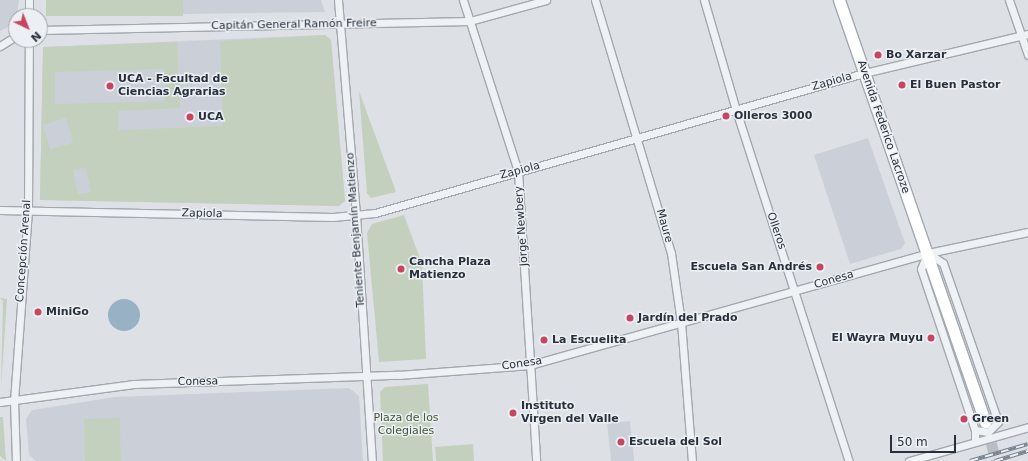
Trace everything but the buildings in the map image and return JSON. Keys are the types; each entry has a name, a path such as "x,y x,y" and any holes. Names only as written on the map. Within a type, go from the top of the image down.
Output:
{"main road":[{"name":"Avenida Federico Lacroze","path":"839,0 928,253 985,422"}],"street":[{"name":"Teniente Benjamín Matienzo","path":"338,0 356,215 372,461"},
{"name":"Jorge Newbery","path":"463,0 518,170 536,461"},
{"name":"Capitán General Ramón Freire","path":"48,30 470,20 546,0"},
{"name":"Maure","path":"595,0 638,138 671,253 681,322 692,461"},
{"name":"Olleros","path":"704,0 736,110 796,291 849,461"},
{"path":"1009,0 1024,35 1028,55"},
{"name":"Zapiola","path":"0,210 356,215 638,138 864,73 1024,35"},
{"name":"Concepción Arenal","path":"16,461 14,401 28,211 29,48"},
{"name":"Conesa","path":"0,402 134,384 367,376 530,365 928,253 1028,232"},
{"path":"975,430 988,432 998,422 943,263 928,253 921,269 975,430 975,442"},
{"path":"909,461 1028,427"}],"shaded area":[{"path":"0,0 19,0 18,8 8,8 8,27 0,31"},
{"path":"183,0 321,0 325,12 183,14"},
{"name":"UCA","path":"325,35 331,40 345,201 339,206 40,200 43,48"},
{"path":"868,138 905,243 901,249 850,264 814,155"},
{"path":"349,388 359,396 363,461 36,461 29,455 26,419 32,410 115,397"},
{"name":"Escuela del Sol","path":"630,421 634,461 611,461 607,423"}],"green space":[{"path":"46,0 183,0 183,16 48,16 48,8 46,8"},
{"name":"UCA","path":"325,35 331,40 345,201 339,206 40,200 43,48 177,42 180,108 118,111 118,130 223,126 220,41","holes":["164,69 165,101 55,104 55,72","66,118 73,143 50,149 43,125","86,168 91,192 78,194 73,170"]},
{"path":"359,91 396,192 371,198 367,193"},
{"path":"404,215 422,264 426,359 379,362 367,233 372,224"},
{"path":"0,298 7,299 1,389 3,301"},
{"name":"Plaza de los Colegiales","path":"428,384 433,461 383,461 380,392 385,387"},
{"path":"0,417 3,417 6,461 0,456"},
{"path":"120,418 121,461 85,461 84,419"},
{"path":"473,444 474,461 436,461 435,447"}],"water":[{"path":"121,299 127,299 137,306 140,315 139,321 133,328 127,331 121,331 111,324 108,318 108,312 115,302"}],"tunnel":[{"path":"987,427 996,461"}],"railway":[{"path":"970,461 1028,444"},
{"path":"995,461 1028,451"}],"place":[{"name":"Bo Xarzar","path":"878,55"},
{"name":"El Buen Pastor","path":"902,85"},
{"name":"UCA - Facultad de Ciencias Agrarias","path":"110,86"},
{"name":"Olleros 3000","path":"726,116"},
{"name":"UCA","path":"190,117"},
{"name":"Escuela San Andrés","path":"820,267"},
{"name":"Cancha Plaza Matienzo","path":"401,269"},
{"name":"MiniGo","path":"38,312"},
{"name":"Jardín del Prado","path":"630,318"},
{"name":"El Wayra Muyu","path":"931,338"},
{"name":"La Escuelita","path":"544,340"},
{"name":"Instituto Virgen del Valle","path":"513,413"},
{"name":"Green","path":"964,419"},
{"name":"Escuela del Sol","path":"621,442"}]}
